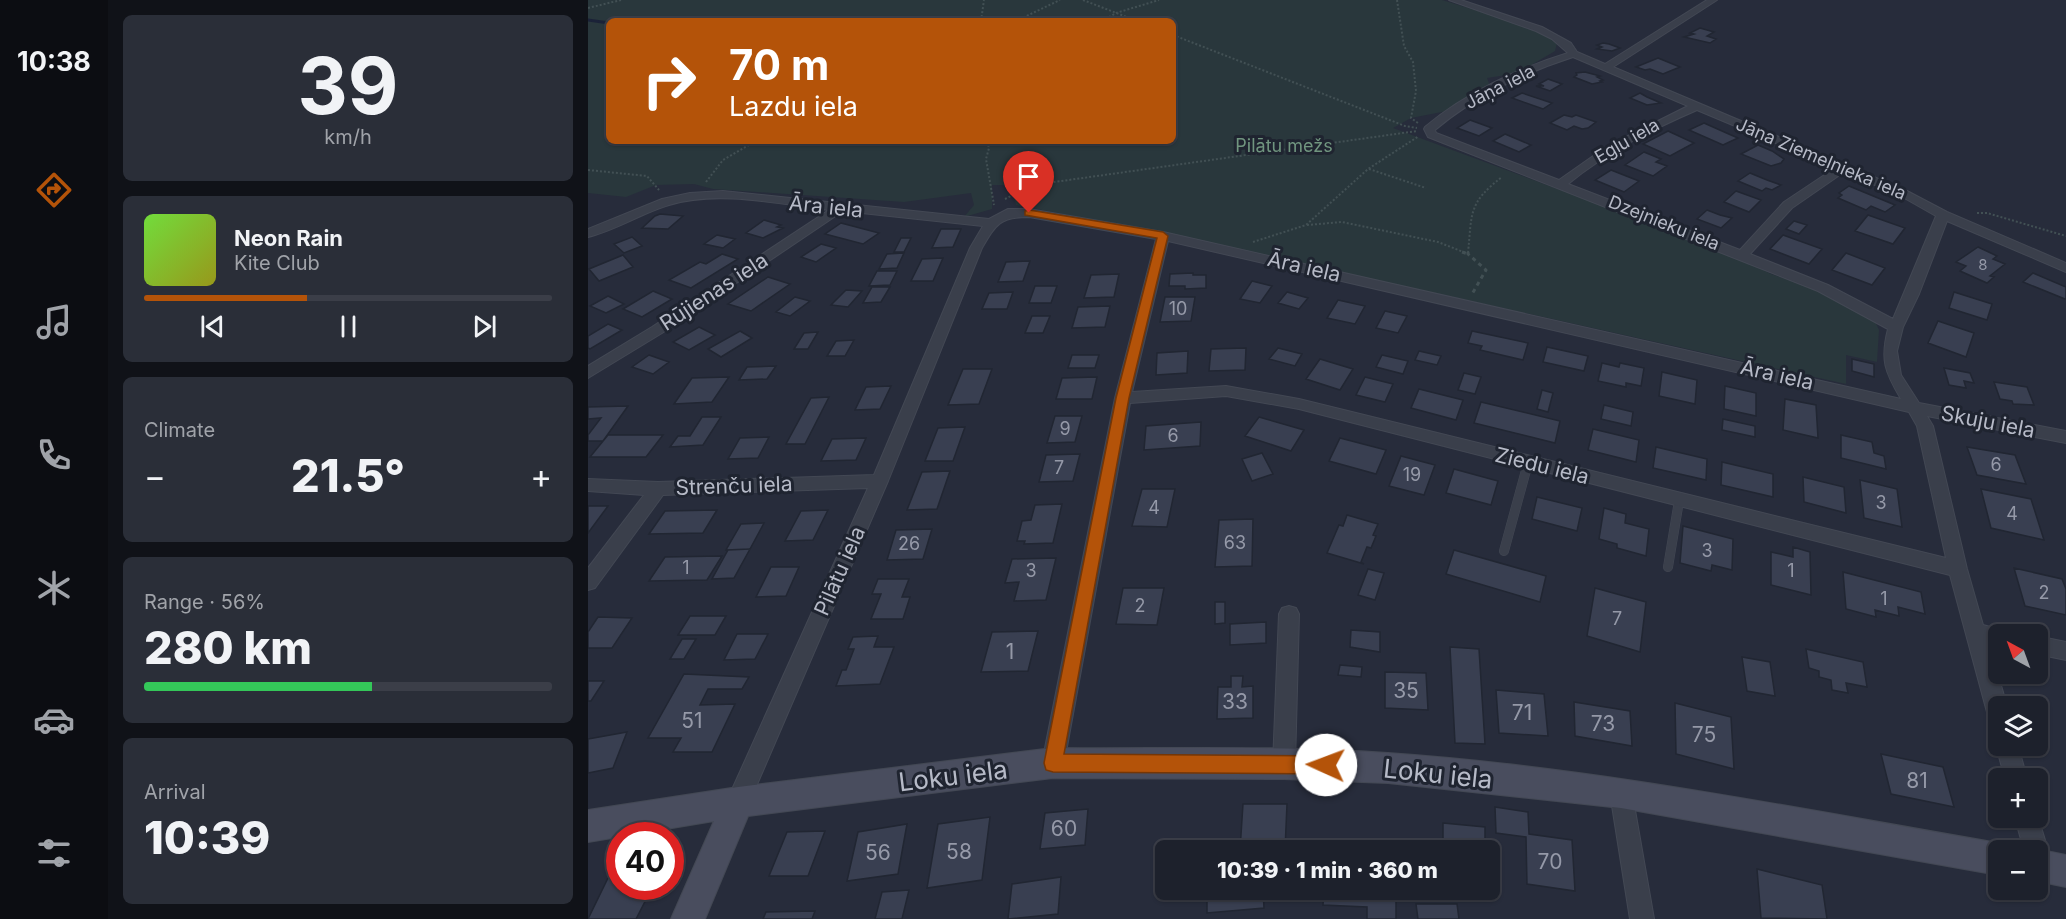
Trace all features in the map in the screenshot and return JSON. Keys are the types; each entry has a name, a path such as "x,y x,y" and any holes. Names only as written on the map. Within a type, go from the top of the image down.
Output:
{"street":[{"name":"Jāņa Ziemeļnieka iela","path":"1453,0 1549,33 1565,41 1574,54 1903,193 1943,214 2066,268"},
{"path":"1606,67 1713,0"},
{"name":"Jāņa iela","path":"1429,129 1438,120 1497,88 1558,58 1574,54"},
{"name":"Egļu iela","path":"1562,183 1578,170 1629,139 1696,106"},
{"name":"Dzejnieku iela","path":"1429,129 1432,135 1562,183 1823,288 1896,327"},
{"path":"1742,255 1788,205 1843,168"},
{"name":"Āra iela","path":"588,233 666,202 723,195 838,209 991,223"},
{"name":"Rūjienas iela","path":"588,373 657,330 838,209"},
{"path":"991,223 1008,213"},
{"name":"Āra iela","path":"1008,213 1029,213 1163,236 1911,405"},
{"path":"1943,214 1912,294 1896,327 1890,351 1894,375 1925,426 1958,569 1994,696"},
{"name":"Pilātu iela","path":"688,919 880,481 976,248 991,223"},
{"path":"1053,763 1123,398 1163,236"},
{"name":"Ziedu iela","path":"1123,398 1226,391 1299,404 1958,569"},
{"name":"Skuju iela","path":"1911,405 1933,412 2066,437"},
{"name":"Strenču iela","path":"588,485 658,489 880,481"},
{"path":"588,582 658,489"},
{"path":"1284,764 1289,614"},
{"path":"1976,632 1988,635"},
{"path":"2048,647 2066,651"},
{"name":"Loku iela","path":"588,826 738,802 1053,763 1284,764 1388,768 1621,793 1988,857"},
{"path":"1621,793 1642,919"}],"lane":[{"path":"1504,551 1528,462"},
{"path":"1668,567 1680,501"}],"path":[{"path":"588,8 621,0"},
{"path":"981,18 984,0"},
{"path":"1022,18 1060,0"},
{"path":"1083,0 1129,18"},
{"path":"1107,18 1116,13 1159,0"},
{"path":"1397,0 1404,46 1413,62 1416,91 1411,118 1429,129"},
{"path":"1176,36 1405,126 1429,129"},
{"path":"1306,225 1368,169 1429,129"},
{"path":"1008,213 1005,199 1033,185 1359,137 1429,129"},
{"path":"692,197 723,160 751,144"},
{"path":"988,144 986,159 992,181 994,204 1008,213"},
{"path":"1468,254 1472,206 1481,192 1515,167"},
{"path":"1368,169 1426,188"},
{"path":"588,170 647,176 656,185 666,202"},
{"path":"1943,214 1987,213 2066,236"},
{"path":"1232,251 1306,225 1342,222 1438,242 1468,254 1486,270 1467,304"}],"green space":[{"name":"Pilātu mežs","path":"588,0 1442,0 1528,26 1558,39 1555,51 1533,64 1526,72 1487,78 1491,89 1457,109 1411,118 1393,128 1725,251 1771,274 1826,292 1873,317 1879,330 1877,362 1846,355 1846,384 1167,234 1016,205 1011,185 992,185 992,209 964,217 974,205 971,193 904,202 713,189 694,184 656,185 626,197 588,193"}],"building":[{"path":"1700,28 1714,32 1707,36 1716,39 1710,43 1684,37 1694,34 1690,33"},
{"path":"1603,43 1620,48 1612,51 1597,49 1602,47 1597,45"},
{"path":"1658,58 1680,67 1663,74 1636,67"},
{"path":"1585,72 1600,76 1597,77 1603,80 1600,81 1602,82 1592,84 1574,77 1576,73"},
{"path":"1548,79 1562,84 1550,91 1536,86 1544,86 1539,84"},
{"path":"1522,93 1552,103 1543,109 1512,98"},
{"path":"1640,93 1661,103 1647,105 1630,98"},
{"path":"1564,115 1572,117 1576,115 1596,122 1588,128 1582,129 1574,126 1567,130 1550,123"},
{"path":"1470,120 1492,128 1479,136 1457,128"},
{"path":"1704,123 1738,138 1723,145 1689,130"},
{"path":"1668,131 1694,143 1670,156 1643,144"},
{"path":"1505,134 1531,145 1519,152 1493,141"},
{"path":"1758,145 1784,159 1781,163 1771,166 1741,154"},
{"path":"1644,152 1661,159 1656,162 1667,166 1653,176 1625,165"},
{"path":"1611,170 1639,181 1624,192 1595,180"},
{"path":"1750,173 1781,185 1772,190 1766,188 1762,191 1738,181"},
{"path":"1849,186 1895,205 1885,212 1871,206 1866,210 1838,198 1842,195 1839,193"},
{"path":"1736,191 1761,200 1749,212 1724,202"},
{"path":"1707,210 1732,218 1721,228 1697,219"},
{"path":"660,214 683,216 668,229 642,228"},
{"path":"1868,215 1905,228 1893,244 1855,231"},
{"path":"764,220 781,225 777,227 783,228 763,238 746,233"},
{"path":"1794,221 1807,225 1799,234 1786,229"},
{"path":"841,223 879,233 863,244 825,234"},
{"path":"941,229 961,229 953,247 932,248"},
{"path":"717,235 735,239 723,248 704,244"},
{"path":"1783,235 1822,249 1809,264 1770,249"},
{"path":"632,237 642,246 624,253 614,244"},
{"path":"901,238 911,238 904,252 894,252"},
{"path":"821,244 836,248 816,262 801,257"},
{"path":"1978,247 1997,256 1993,259 2005,264 1990,276 1994,277 1987,283 1960,271 1966,266 1956,262"},
{"path":"904,253 897,268 879,269 887,254"},
{"path":"1846,253 1885,268 1872,285 1832,270"},
{"path":"722,254 738,259 691,288 669,280 700,262 706,264"},
{"path":"623,255 633,267 599,281 589,269"},
{"path":"943,258 933,281 911,281 922,259"},
{"path":"1030,261 1023,281 998,282 1006,262"},
{"path":"877,271 897,271 890,285 869,286"},
{"path":"1193,273 1193,275 1206,275 1206,288 1185,289 1185,286 1169,286 1170,274"},
{"path":"2033,273 2066,287 2066,298 2023,282"},
{"path":"1119,274 1114,297 1084,298 1091,275"},
{"path":"768,277 790,284 751,311 728,304"},
{"path":"1252,281 1272,286 1260,303 1240,299"},
{"path":"1035,286 1057,286 1051,303 1029,303"},
{"path":"872,287 890,287 881,302 863,303"},
{"path":"846,290 862,291 848,307 831,305"},
{"path":"653,291 672,299 642,317 623,309"},
{"path":"1013,292 1007,309 982,309 989,293"},
{"path":"1287,292 1308,298 1299,309 1278,303"},
{"path":"1954,292 1992,304 1987,320 1949,308"},
{"path":"608,296 624,304 606,313 590,306"},
{"path":"795,297 810,301 790,316 776,312"},
{"path":"1165,297 1195,297 1191,321 1160,322"},
{"path":"1338,300 1365,306 1355,324 1327,318"},
{"path":"1110,306 1105,327 1072,328 1078,307"},
{"path":"1385,311 1407,316 1398,333 1376,328"},
{"path":"1032,316 1050,316 1043,333 1025,333"},
{"path":"1938,321 1974,333 1966,357 1928,343"},
{"path":"608,324 622,330 590,349 588,348 588,336"},
{"path":"699,327 715,335 689,350 673,342"},
{"path":"740,331 752,338 721,357 708,349"},
{"path":"1472,331 1528,343 1523,360 1480,350 1482,346 1468,343"},
{"path":"818,332 808,349 794,349 804,333"},
{"path":"854,340 845,356 827,356 836,341"},
{"path":"1547,347 1588,356 1584,371 1543,362"},
{"path":"1246,348 1245,370 1209,371 1211,349"},
{"path":"1278,348 1302,354 1295,366 1269,359"},
{"path":"1188,351 1187,373 1156,375 1157,353"},
{"path":"1419,351 1441,356 1437,365 1415,360"},
{"path":"649,355 669,362 653,374 632,367"},
{"path":"1072,355 1099,355 1095,368 1068,368"},
{"path":"1382,355 1408,361 1403,374 1376,367"},
{"path":"1320,359 1353,369 1340,390 1306,379"},
{"path":"1852,359 1874,364 1874,377 1852,371"},
{"path":"1602,363 1619,367 1620,363 1644,368 1641,386 1626,383 1626,387 1598,381"},
{"path":"776,366 767,379 739,380 747,367"},
{"path":"1944,368 1970,373 1974,383 1964,381 1966,388 1949,385"},
{"path":"963,369 992,369 979,404 948,405"},
{"path":"1662,372 1697,380 1695,404 1659,396"},
{"path":"1464,373 1481,377 1475,394 1458,390"},
{"path":"729,377 712,402 674,404 692,378"},
{"path":"1097,377 1092,399 1056,399 1062,378"},
{"path":"1365,377 1393,384 1385,402 1356,395"},
{"path":"1994,382 2027,387 2034,405 2013,404 2012,401 2000,399"},
{"path":"891,386 880,409 855,410 866,387"},
{"path":"1725,386 1756,393 1756,416 1724,409"},
{"path":"1419,389 1463,400 1456,420 1411,408"},
{"path":"1542,390 1553,393 1548,412 1537,409"},
{"path":"829,397 805,444 786,444 811,398"},
{"path":"1785,399 1816,405 1818,438 1783,430"},
{"path":"1481,402 1560,421 1555,443 1474,423"},
{"path":"1604,405 1633,412 1631,426 1601,419"},
{"path":"628,406 603,441 588,441 588,435 601,418 588,419 588,407"},
{"path":"1055,416 1082,416 1075,442 1047,443"},
{"path":"702,417 721,417 703,445 670,447 678,436 690,436"},
{"path":"1259,417 1304,430 1291,451 1245,436"},
{"path":"1723,419 1755,426 1755,437 1722,430"},
{"path":"1201,422 1200,446 1144,450 1146,426"},
{"path":"965,427 953,461 925,461 938,428"},
{"path":"1593,429 1639,440 1636,462 1588,450"},
{"path":"608,435 663,435 646,457 590,457"},
{"path":"1841,435 1872,442 1874,453 1884,456 1886,469 1841,458"},
{"path":"769,437 758,458 728,459 740,438"},
{"path":"866,438 856,460 821,461 832,439"},
{"path":"1340,438 1386,450 1376,474 1329,461"},
{"path":"1656,447 1707,459 1706,480 1653,468"},
{"path":"1967,447 2015,455 2026,484 1977,475"},
{"path":"1262,453 1273,474 1252,481 1242,459"},
{"path":"1080,454 1073,481 1039,482 1046,455"},
{"path":"1401,456 1435,465 1424,495 1389,486"},
{"path":"1722,462 1773,474 1773,497 1721,485"},
{"path":"1454,469 1498,481 1491,505 1446,493"},
{"path":"950,471 937,509 907,510 922,472"},
{"path":"1803,477 1844,487 1846,513 1804,502"},
{"path":"1860,480 1897,489 1902,527 1864,518"},
{"path":"1142,489 1175,489 1167,527 1132,526"},
{"path":"1981,489 2031,499 2044,540 1991,528"},
{"path":"1537,497 1582,508 1577,531 1532,519"},
{"path":"1062,504 1053,543 1024,544 1025,541 1017,541 1022,521 1031,520 1035,505"},
{"path":"588,506 608,506 588,533"},
{"path":"1604,508 1626,514 1625,523 1649,529 1646,556 1617,548 1617,544 1599,539"},
{"path":"717,510 703,533 649,534 665,511"},
{"path":"828,510 813,540 785,541 801,511"},
{"path":"1347,515 1378,524 1371,548 1367,547 1361,562 1364,564 1327,553 1339,525 1343,526"},
{"path":"1253,519 1252,566 1215,567 1219,520"},
{"path":"764,523 750,549 726,550 741,524"},
{"path":"1683,526 1733,539 1732,570 1712,565 1711,571 1680,563"},
{"path":"932,529 923,559 887,560 896,530"},
{"path":"1793,547 1810,552 1811,595 1771,585 1771,552 1793,557"},
{"path":"750,549 734,578 712,579 728,550"},
{"path":"1454,550 1546,576 1540,602 1446,574"},
{"path":"722,556 707,580 649,581 665,557"},
{"path":"1056,558 1046,600 1014,601 1019,582 1005,583 1012,559"},
{"path":"771,567 799,567 786,596 756,597"},
{"path":"2014,568 2062,579 2066,589 2066,615 2025,606"},
{"path":"1368,569 1384,573 1375,600 1358,595"},
{"path":"1843,572 1921,592 1925,614 1898,607 1899,616 1875,610 1876,617 1846,609"},
{"path":"878,579 909,579 902,597 910,597 903,619 871,619 881,594 872,594"},
{"path":"1123,588 1164,588 1157,625 1116,624"},
{"path":"1595,588 1646,602 1640,652 1587,636"},
{"path":"1215,602 1225,602 1225,623 1215,624"},
{"path":"690,616 726,616 715,635 678,635"},
{"path":"598,617 632,618 612,648 588,648 588,632"},
{"path":"1266,622 1266,643 1230,645 1230,624"},
{"path":"1351,630 1380,632 1380,652 1350,647"},
{"path":"1038,631 1028,671 981,672 992,632"},
{"path":"737,634 768,634 755,659 724,660"},
{"path":"878,636 874,647 894,647 880,684 836,686 842,670 846,670 854,649 848,649 853,637"},
{"path":"682,639 696,639 684,659 670,659"},
{"path":"1450,647 1479,649 1485,744 1455,743"},
{"path":"1806,649 1863,662 1867,687 1846,683 1848,693 1832,690 1831,680 1819,677 1819,671 1809,668"},
{"path":"1742,657 1770,662 1775,696 1747,691"},
{"path":"1340,665 1362,667 1361,677 1338,675"},
{"path":"1385,672 1426,673 1428,710 1385,708"},
{"path":"684,674 749,677 742,689 708,689 700,705 735,704 712,752 673,752 681,738 648,738"},
{"path":"1231,676 1243,676 1242,687 1253,686 1253,718 1217,719 1218,687 1231,687"},
{"path":"588,681 604,681 591,701 588,701"},
{"path":"1496,690 1544,694 1548,736 1499,733"},
{"path":"1574,702 1630,711 1632,746 1575,736"},
{"path":"1675,703 1731,717 1734,769 1676,754"},
{"path":"627,732 613,768 588,773 588,739"},
{"path":"1881,754 1943,767 1954,807 1891,794"},
{"path":"1243,804 1287,804 1285,840 1241,840"},
{"path":"1495,807 1528,812 1529,834 1572,840 1575,891 1527,884 1526,837 1496,833"},
{"path":"1088,809 1085,845 1040,849 1045,813"},
{"path":"990,817 982,880 927,888 938,824"},
{"path":"1443,823 1485,827 1485,840 1443,840"},
{"path":"907,824 898,874 847,881 858,832"},
{"path":"825,831 808,876 769,876 787,832"},
{"path":"1757,869 1822,885 1827,919 1761,918"},
{"path":"1061,877 1058,914 1008,919 1012,884"},
{"path":"606,882 606,900 646,900 636,919 588,919"},
{"path":"909,890 902,919 875,919 882,892"},
{"path":"1207,900 1264,900 1264,908 1207,913"},
{"path":"1323,900 1396,900 1396,919 1367,919 1367,907 1323,905"},
{"path":"1416,904 1457,904 1459,919 1418,919"},
{"path":"815,911 812,919 763,919 766,912"}],"waterway":[{"path":"588,20 606,23"}],"route":[{"path":"1029,213 1163,236 1123,398 1053,763 1326,765"}]}
